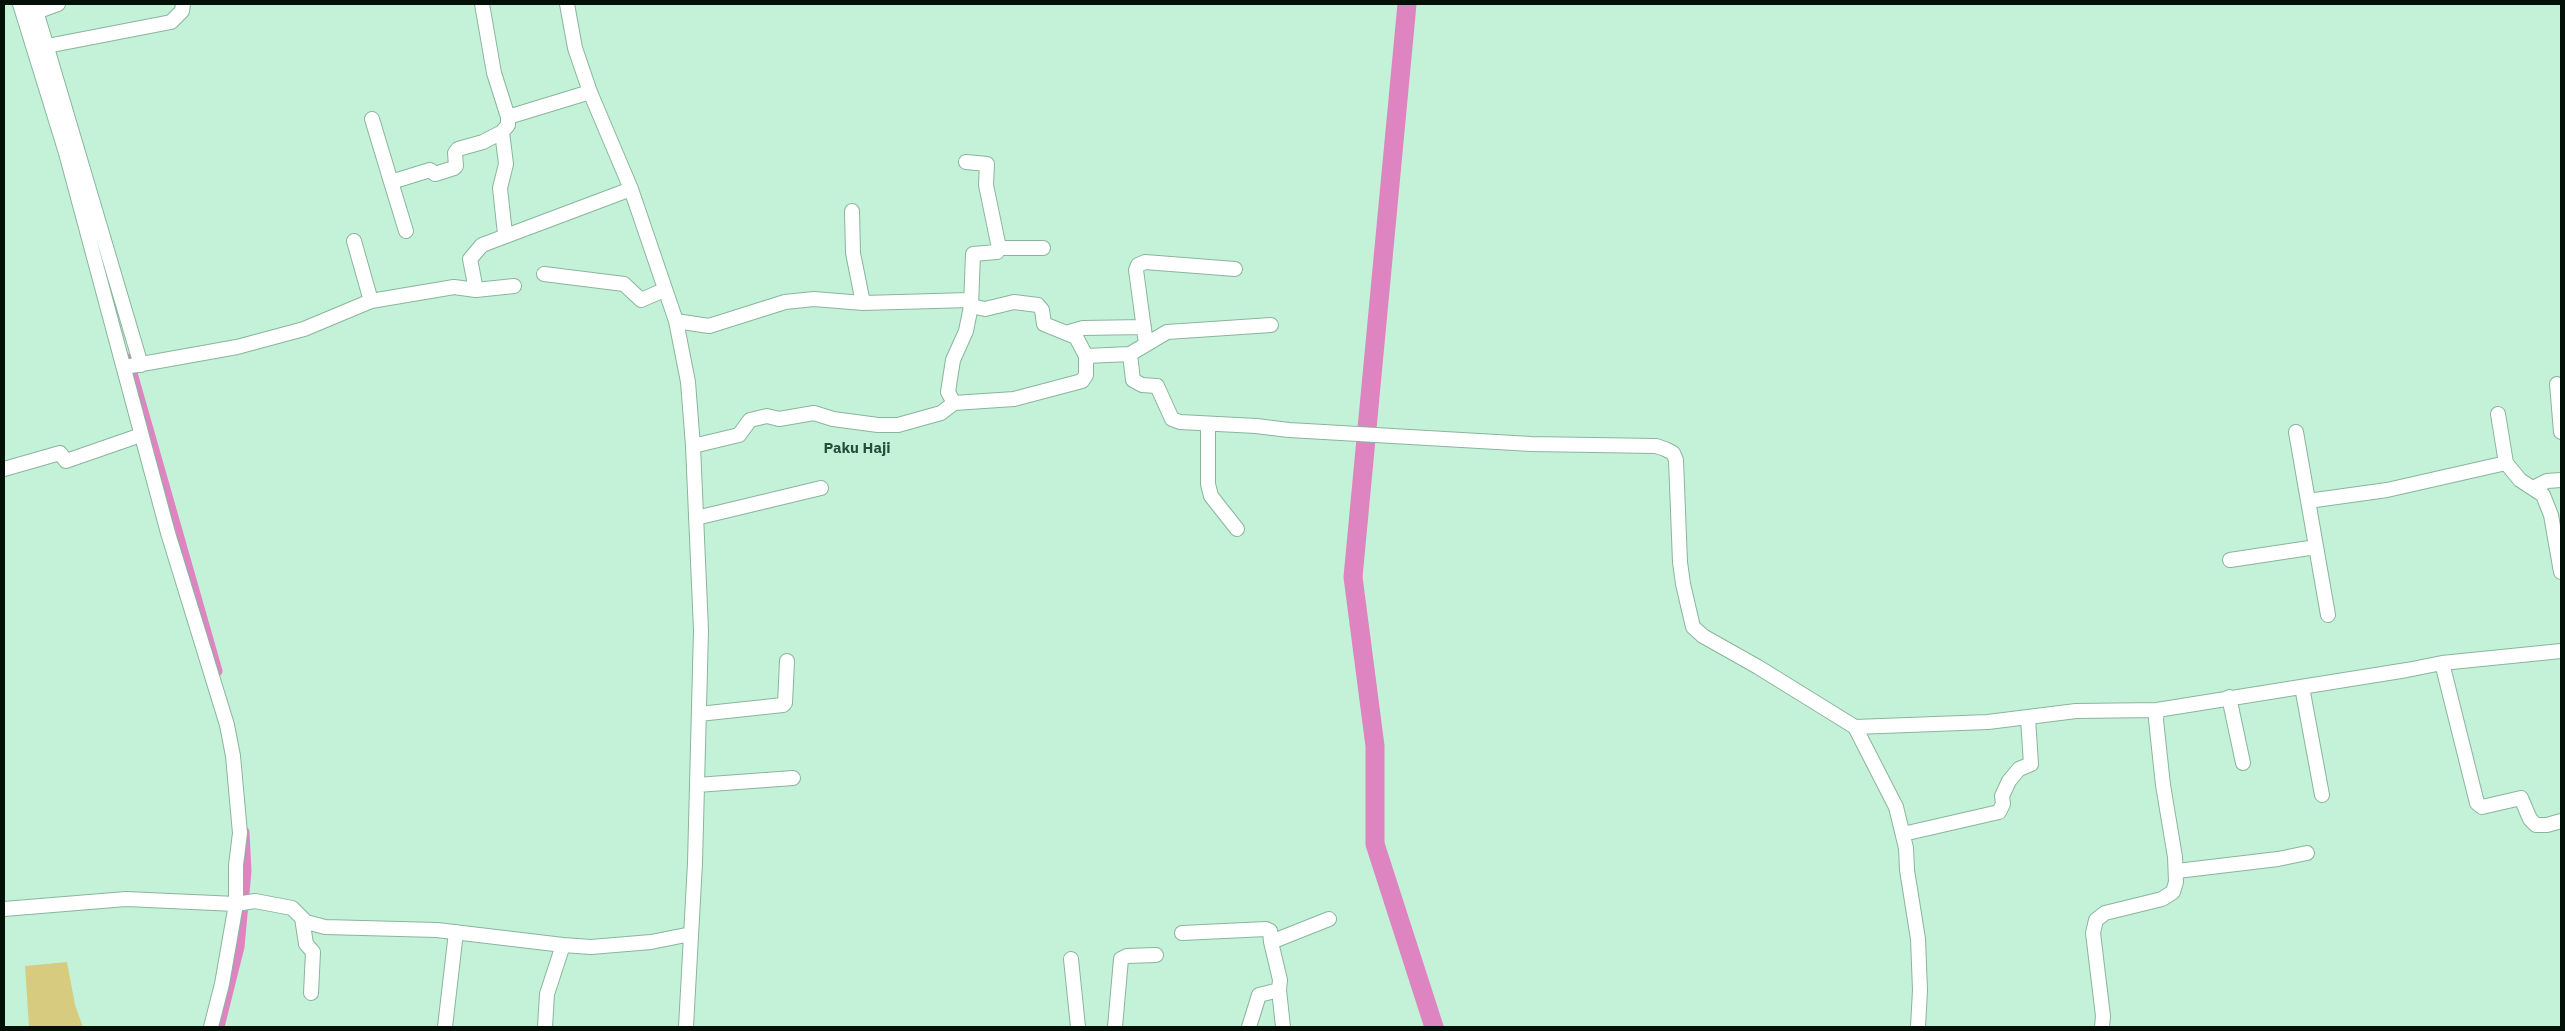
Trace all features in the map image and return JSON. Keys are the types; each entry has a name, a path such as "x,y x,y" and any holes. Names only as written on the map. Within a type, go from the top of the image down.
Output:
{"street":[{"path":"29,11 58,4"},
{"path":"47,46 171,22 182,11 183,4"},
{"path":"391,182 430,170 435,174 454,168 456,166 455,153 458,149 482,142 502,132 508,125 508,116 494,73 482,4"},
{"path":"566,4 575,48 590,92 631,189 676,321 688,382 693,446 701,630 697,785 686,1027"},
{"path":"29,11 47,46 133,366 141,435 227,726 233,756 240,833 236,865 238,902 222,984 211,1027"},
{"path":"29,11 66,153 133,366"},
{"path":"508,116 590,92"},
{"path":"372,119 406,231"},
{"path":"502,132 506,164 500,188 505,234"},
{"path":"966,162 987,164 986,185 999,248"},
{"path":"476,290 470,259 482,245 505,234 631,189"},
{"path":"852,211 853,253 864,303"},
{"path":"354,241 371,301"},
{"path":"954,404 948,396 956,352 966,331 971,303 973,254 997,252 999,248 1043,248"},
{"path":"1146,344 1136,270 1141,263 1235,269"},
{"path":"544,274 624,284 641,300 664,290"},
{"path":"133,366 247,345 304,329 371,301 454,288 476,290 514,286"},
{"path":"676,321 709,326 777,304 814,299 864,303 971,303 985,310 1014,302 1034,303 1040,306 1044,324 1069,332 1076,337 1086,356 1086,375 1080,382 1014,399 954,404 941,413 898,425 878,425 834,419 814,413 779,419 766,416 750,420 739,435 693,446"},
{"path":"1086,356 1130,354 1173,331 1271,325"},
{"path":"1069,332 1082,328 1144,327"},
{"path":"1130,354 1133,380 1142,385 1157,386 1173,420 1208,424 1531,444 1656,446 1673,453 1676,460 1682,584 1693,627 1703,636 1758,667 1855,728 1896,807 1903,834 1918,938 1920,990 1918,1027"},
{"path":"2557,384 2561,432"},
{"path":"2498,414 2506,463 2520,480 2543,495 2551,515 2561,572"},
{"path":"1208,424 1208,484 1211,496 1237,529"},
{"path":"2296,432 2328,615"},
{"path":"4,470 58,453 66,461 141,435"},
{"path":"2308,501 2396,488 2506,463"},
{"path":"2533,488 2547,481 2561,480"},
{"path":"696,518 821,488"},
{"path":"2230,560 2316,547"},
{"path":"1855,728 1956,724 2028,718 2076,711 2157,710 2442,663 2561,651"},
{"path":"699,714 783,705 785,703 787,661"},
{"path":"2442,663 2477,803 2482,807 2521,798 2530,818 2536,824 2548,825 2561,820"},
{"path":"2302,687 2322,796"},
{"path":"2229,697 2242,763"},
{"path":"2102,1027 2104,1016 2093,933 2096,920 2105,913 2162,899 2174,892 2176,871 2163,786 2156,720 2157,710"},
{"path":"1903,834 1999,812 2003,804 2002,796 2009,780 2019,769 2031,764 2028,718"},
{"path":"697,785 793,778"},
{"path":"2176,871 2278,859 2307,853"},
{"path":"4,909 126,899 255,901 292,908 312,925 325,927 408,928 591,947 651,942 691,934"},
{"path":"302,918 306,944 313,952 311,993"},
{"path":"1271,942 1329,919"},
{"path":"1182,933 1266,929 1271,933 1271,942 1280,980 1279,990 1283,1027"},
{"path":"445,1027 456,932"},
{"path":"545,1027 547,994 563,945"},
{"path":"1116,1027 1121,959 1127,956 1156,956"},
{"path":"1071,959 1078,1027"},
{"path":"1250,1027 1259,995 1279,990"}],"shaded area":[{"path":"67,962 75,1005 83,1027 29,1027 25,966"}],"waterway":[{"path":"1407,4 1353,577 1375,746 1375,844 1434,1027"},
{"path":"128,359 217,671"},
{"path":"219,1027 239,947 246,871 244,832"}],"district":[{"name":"Paku Haji","path":"857,449"}]}
